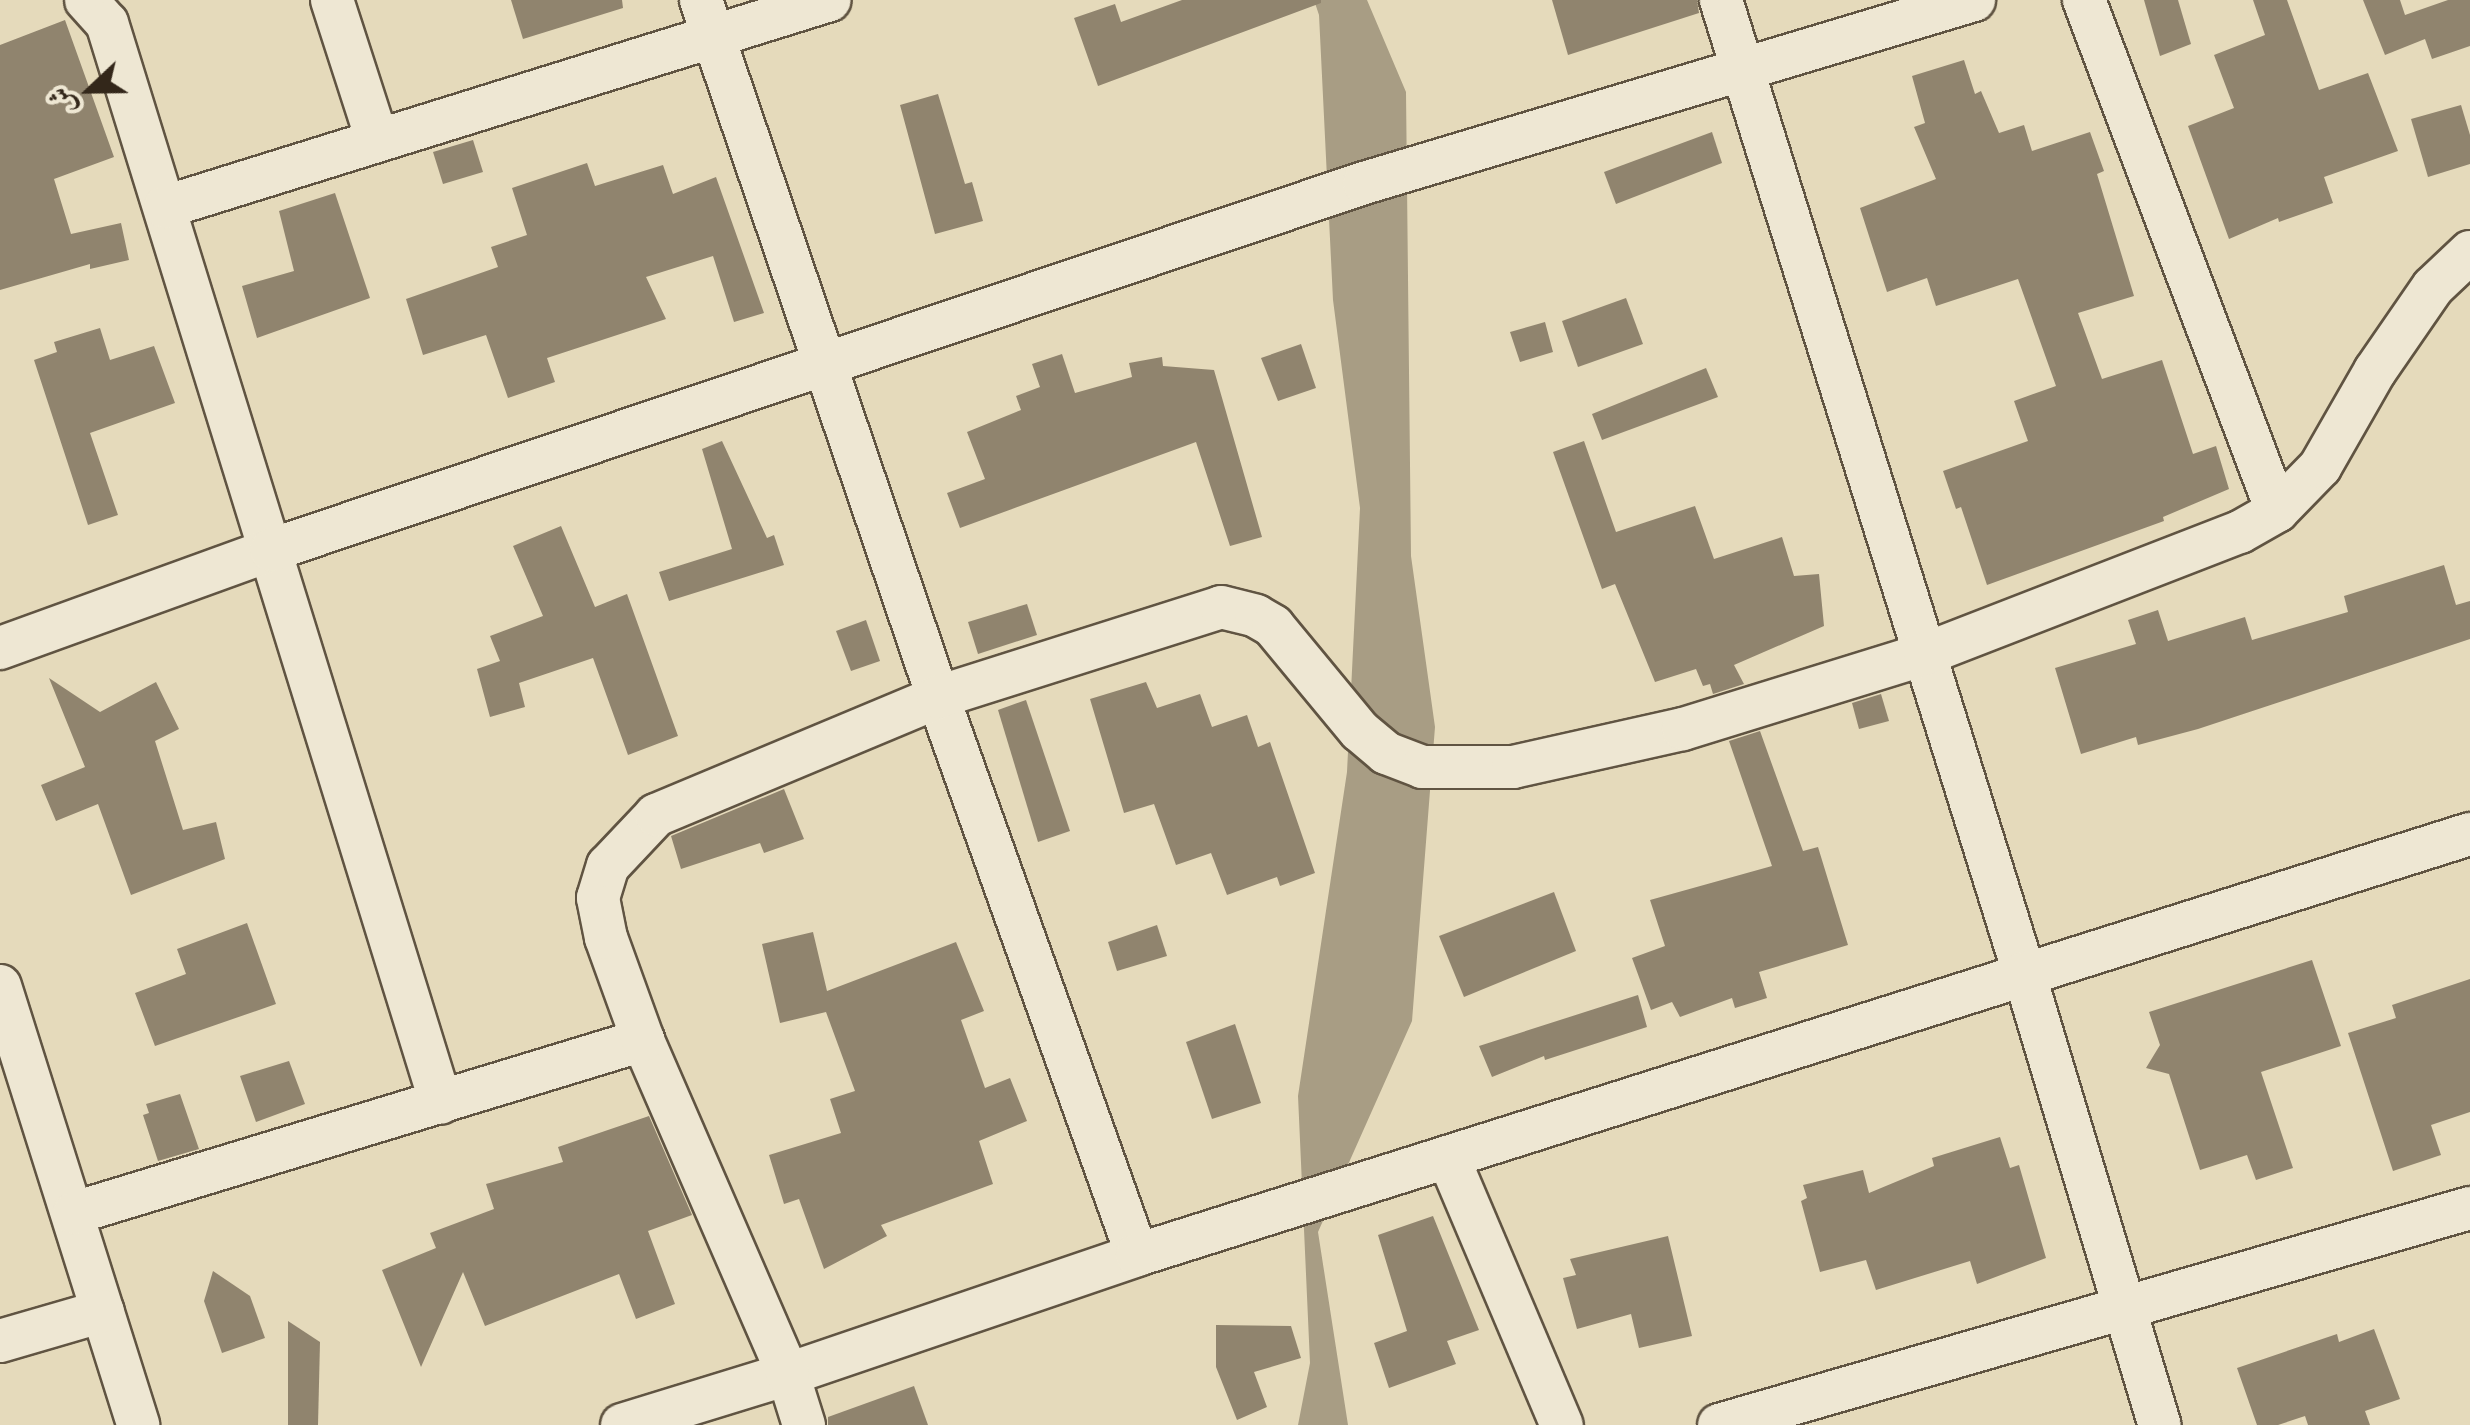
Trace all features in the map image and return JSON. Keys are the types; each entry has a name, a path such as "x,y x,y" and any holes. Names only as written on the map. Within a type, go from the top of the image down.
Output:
{"street":[{"path":"86,0 107,23 440,1103"},
{"path":"332,0 377,139"},
{"path":"166,207 377,139 706,18 830,0"},
{"path":"1721,0 2024,973 2160,1425"},
{"path":"0,648 271,550 1364,184 1974,0"},
{"path":"2084,0 2277,511"},
{"path":"706,18 938,696 1137,1255"},
{"path":"804,1425 788,1374 643,1040 606,938 598,898 608,866 630,838 656,816 938,696 1221,607 1256,616 1273,626 1360,732 1386,753 1422,767 1513,767 1683,728 1925,654 2240,532 2277,511 2320,467 2375,371 2433,287 2470,252"},
{"path":"622,1425 788,1374 1137,1255 2470,834"},
{"path":"0,986 138,1425"},
{"path":"74,1214 643,1040"},
{"path":"1448,1156 1562,1425"},
{"path":"1719,1425 2470,1208"},
{"path":"0,1341 103,1311"}],"shaded area":[{"path":"1314,0 1367,0 1406,92 1411,556 1435,727 1412,1021 1318,1232 1348,1425 1298,1425 1310,1363 1298,1096 1347,772 1360,508 1333,300 1319,15"}],"building":[{"path":"511,0 622,0 623,8 523,39"},
{"path":"1182,0 1321,3 1098,86 1074,18 1115,4 1121,22"},
{"path":"1552,0 1697,0 1699,13 1568,55"},
{"path":"2144,0 2178,0 2191,44 2160,56"},
{"path":"2253,0 2287,0 2319,90 2368,73 2398,151 2324,177 2333,203 2279,222 2278,218 2229,239 2188,126 2234,108 2214,55 2265,35"},
{"path":"2363,0 2400,0 2405,15 2448,0 2470,0 2470,46 2432,59 2425,39 2385,55"},
{"path":"65,20 114,157 54,179 71,234 121,223 129,260 90,269 90,264 0,290 0,45"},
{"path":"1964,60 1975,94 1981,91 1999,133 2024,125 2032,151 2090,132 2104,171 2097,174 2134,296 2078,313 2102,379 2162,360 2193,454 2216,446 2229,489 2163,517 2164,521 1987,585 1961,507 1956,509 1943,471 2028,441 2014,401 2056,386 2018,279 1936,306 1927,278 1887,292 1860,208 1936,179 1914,127 1925,123 1912,76"},
{"path":"938,94 965,184 972,182 983,221 935,234 900,105"},
{"path":"2461,105 2470,135 2470,164 2428,177 2411,119"},
{"path":"1712,132 1722,163 1616,204 1604,172"},
{"path":"473,140 483,172 443,184 433,152"},
{"path":"587,163 595,186 663,165 673,194 716,177 764,313 734,322 713,256 646,277 666,319 547,358 555,382 508,398 486,335 423,355 406,299 498,267 491,247 527,235 512,188"},
{"path":"335,193 370,298 257,338 242,286 294,271 279,211"},
{"path":"1626,298 1643,344 1578,367 1562,321"},
{"path":"1545,322 1553,352 1520,362 1510,332"},
{"path":"100,328 110,360 154,346 175,403 90,433 118,515 88,525 34,360 57,352 54,342"},
{"path":"1301,344 1316,388 1278,401 1261,358"},
{"path":"1062,354 1075,393 1132,377 1129,363 1162,357 1163,366 1214,370 1262,537 1230,546 1196,442 960,528 947,493 985,479 967,432 1021,410 1016,396 1040,387 1032,364"},
{"path":"1706,368 1718,397 1602,440 1592,414"},
{"path":"722,441 767,538 774,535 784,565 669,601 659,572 732,549 702,449"},
{"path":"1584,441 1616,532 1695,506 1714,559 1782,537 1794,576 1819,574 1824,626 1734,665 1744,684 1713,694 1710,684 1703,686 1696,669 1655,682 1615,584 1602,589 1553,452"},
{"path":"561,526 595,607 627,594 678,736 628,755 593,658 519,683 525,707 490,717 477,669 500,661 490,636 543,616 513,546"},
{"path":"2444,565 2456,605 2470,601 2470,639 2198,729 2138,745 2136,737 2081,754 2055,668 2136,644 2128,620 2158,610 2168,641 2245,617 2252,640 2348,612 2344,596"},
{"path":"1027,604 1037,635 978,654 968,622"},
{"path":"866,620 880,661 851,671 836,631"},
{"path":"49,678 100,712 156,682 179,729 155,741 183,830 216,822 225,859 131,895 98,804 56,821 41,785 85,767"},
{"path":"1146,682 1157,708 1200,694 1212,727 1247,715 1258,747 1270,742 1315,873 1280,886 1277,877 1227,895 1211,853 1176,865 1154,804 1124,813 1090,699"},
{"path":"1881,694 1889,721 1859,729 1852,703"},
{"path":"1026,700 1070,831 1038,842 998,710"},
{"path":"1760,731 1803,851 1818,847 1848,945 1759,972 1767,998 1735,1008 1732,998 1680,1017 1672,1002 1651,1010 1632,958 1665,946 1650,900 1772,866 1729,741"},
{"path":"784,789 804,839 764,853 760,843 681,869 671,836"},
{"path":"1554,892 1576,951 1464,997 1439,936"},
{"path":"247,923 276,1004 155,1046 135,993 186,974 177,949"},
{"path":"1157,925 1167,956 1117,971 1108,942"},
{"path":"813,932 827,991 956,942 984,1011 961,1020 985,1088 1010,1078 1027,1121 979,1141 993,1184 881,1225 887,1236 824,1269 799,1199 784,1204 769,1155 841,1133 830,1099 855,1091 826,1012 780,1023 762,944"},
{"path":"2312,960 2341,1046 2261,1072 2293,1168 2256,1180 2247,1155 2200,1170 2169,1074 2146,1068 2160,1045 2149,1012"},
{"path":"2470,979 2470,1112 2431,1125 2441,1155 2393,1171 2348,1033 2396,1018 2392,1005"},
{"path":"1638,995 1647,1027 1545,1060 1544,1056 1492,1077 1479,1046"},
{"path":"1235,1024 1261,1103 1212,1119 1186,1042"},
{"path":"289,1061 305,1104 256,1122 240,1076"},
{"path":"180,1094 199,1149 158,1161 143,1115 149,1113 146,1104"},
{"path":"649,1116 692,1215 648,1231 675,1304 636,1319 619,1274 485,1326 463,1272 421,1367 382,1270 436,1248 430,1233 494,1209 486,1184 563,1162 558,1147"},
{"path":"2000,1137 2010,1168 2019,1165 2046,1258 1977,1284 1970,1261 1876,1290 1866,1260 1820,1272 1801,1201 1807,1198 1803,1185 1863,1170 1869,1193 1934,1166 1932,1158"},
{"path":"1433,1216 1479,1330 1447,1341 1456,1364 1389,1388 1374,1343 1407,1331 1378,1235"},
{"path":"1668,1236 1692,1336 1639,1348 1631,1314 1577,1329 1563,1278 1576,1275 1570,1259"},
{"path":"213,1271 250,1296 265,1338 222,1353 204,1301"},
{"path":"288,1321 320,1342 318,1425 288,1425"},
{"path":"1216,1325 1291,1326 1301,1358 1254,1372 1267,1407 1237,1420 1216,1367"},
{"path":"2374,1329 2400,1399 2365,1411 2370,1425 2308,1425 2305,1416 2278,1425 2257,1425 2237,1368 2337,1334 2339,1342"},
{"path":"914,1386 928,1425 828,1425 828,1417"}]}
